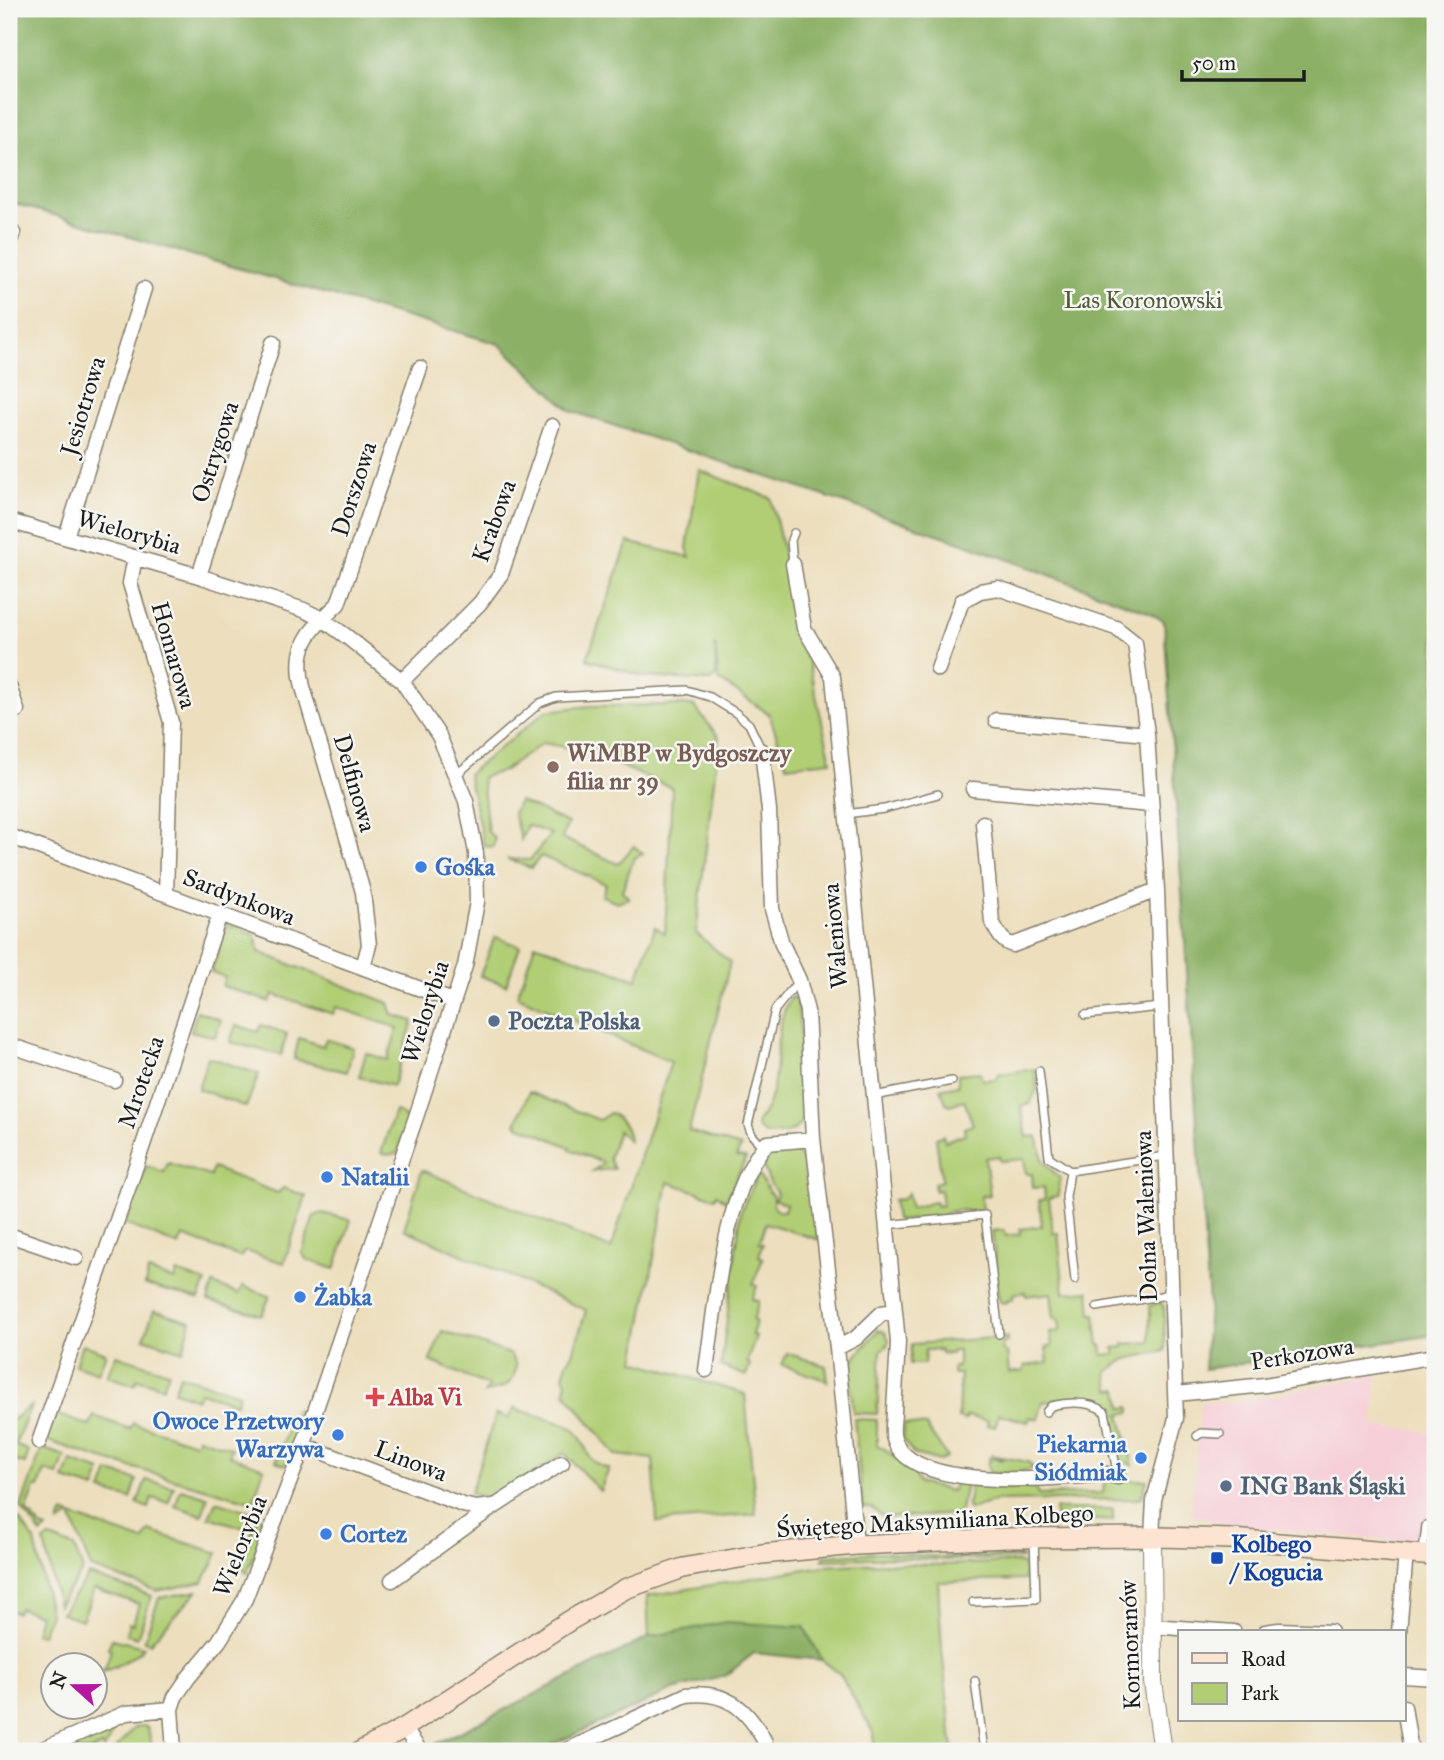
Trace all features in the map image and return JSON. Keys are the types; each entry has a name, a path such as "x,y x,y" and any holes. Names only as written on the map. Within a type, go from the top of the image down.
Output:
{"main road":[{"name":"Świętego Maksymiliana Kolbego","path":"361,1751 404,1728 569,1621 625,1589 683,1568 762,1554 856,1545 1034,1538 1232,1539 1421,1555"}],"street":[{"name":"Jesiotrowa","path":"66,537 144,289"},
{"name":"Ostrygowa","path":"199,576 273,343"},
{"name":"Dorszowa","path":"322,619 338,604 420,368"},
{"name":"Krabowa","path":"402,681 480,603 501,574 552,426"},
{"name":"Wielorybia","path":"9,521 199,576 304,610 322,619 376,657 402,681 439,736 466,801 472,827 478,881 475,920 453,1001 303,1445 245,1599 219,1641 180,1688 171,1709"},
{"name":"Homarowa","path":"135,556 130,583 171,722 166,893"},
{"name":"Waleniowa","path":"793,564 804,628 833,677 898,1342 893,1438 908,1459 921,1466 969,1478 1019,1480 1112,1476"},
{"name":"Dolna Waleniowa","path":"938,669 962,601 980,591 998,588 1116,628 1135,643 1147,734 1157,890 1176,1394 1175,1429 1154,1500 1152,1537"},
{"name":"Delfinowa","path":"322,619 305,640 299,664 303,687 363,892 369,945 363,967"},
{"path":"9,686 17,710"},
{"path":"996,720 1147,734"},
{"name":"Waleniowa","path":"762,751 769,810 772,909 782,944 799,979 807,1011 813,1139 856,1545"},
{"path":"973,789 1151,805"},
{"path":"982,823 992,922 1008,944 1013,945 1157,890"},
{"name":"Sardynkowa","path":"9,836 453,1001"},
{"name":"Mrotecka","path":"39,1442 181,1035 220,914"},
{"path":"9,1045 114,1080"},
{"path":"706,1370 734,1205 767,1143 813,1139"},
{"path":"9,1235 76,1258"},
{"path":"837,1348 856,1338 882,1313 894,1311"},
{"name":"Perkozowa","path":"1176,1394 1265,1385 1435,1356"},
{"name":"Linowa","path":"303,1445 463,1505 476,1508 496,1505"},
{"path":"392,1580 496,1505 562,1463"},
{"name":"Linowa","path":"463,1505 470,1513 463,1529"},
{"name":"Kormoranów","path":"1152,1537 1153,1682 1163,1751"},
{"path":"1400,1630 1421,1555"},
{"path":"1152,1626 1207,1630"},
{"path":"1406,1676 1435,1678"},
{"path":"565,1751 590,1746 686,1695 699,1693 721,1697 743,1710 765,1742"},
{"path":"38,1751 126,1713 171,1709 174,1751"},
{"path":"1406,1720 1411,1751"},
{"path":"404,1728 420,1751"}],"lane":[{"path":"793,564 791,540 794,533"},
{"name":"Waleniowa","path":"456,775 540,703 556,697 688,690 710,697 736,713 749,724 762,751"},
{"path":"846,814 884,809 938,794"},
{"name":"Waleniowa","path":"763,1147 752,1135 748,1125 775,1010 799,979"},
{"path":"1084,1015 1161,1007"},
{"path":"1039,1071 1049,1157 1070,1171 1165,1156"},
{"path":"873,1096 952,1081"},
{"path":"1070,1171 1066,1197 1075,1280"},
{"path":"885,1226 985,1215 999,1335"},
{"path":"1097,1307 1172,1294"},
{"path":"1046,1412 1051,1406 1076,1402 1100,1408 1105,1412 1112,1476"},
{"path":"1197,1436 1201,1433 1220,1434"},
{"path":"1421,1555 1426,1525"},
{"path":"973,1602 1036,1599 1034,1538"},
{"path":"975,1681 984,1751"}],"shaded area":[{"path":"1377,1375 1373,1426 1434,1432 1435,1424 1435,1545 1231,1525 1191,1515 1201,1402 1235,1403"}],"green space":[{"name":"Las Koronowski","path":"9,9 1435,9 1435,1335 1204,1369 1209,1306 1164,621 1146,611 961,542 571,411 499,344 9,202"},
{"path":"699,470 771,498 831,761 787,766 769,714 719,680 715,644 716,676 710,681 646,677 587,659 628,542 690,557 687,548"},
{"path":"693,705 719,737 696,933 730,962 689,1131 741,1147 736,1157 746,1158 726,1201 717,1194 715,1198 668,1182 635,1361 745,1394 756,1514 657,1522 653,1459 616,1455 565,1392 566,1382 563,1376 567,1362 573,1354 586,1310 404,1229 422,1170 611,1249 671,1062 517,996 535,944 637,979 655,927 665,933 672,788 618,765 611,756 543,743 503,771 482,777 488,832 495,838 493,847 484,846 468,774 546,711 589,706"},
{"path":"519,801 568,823 562,838 618,864 634,846 643,854 634,858 622,891 629,898 617,902 602,896 606,884 541,856 531,868 507,859 530,860 551,834 527,825 521,840 513,813"},
{"path":"227,924 255,934 259,952 389,1003 393,1015 413,1021 393,1086 359,1077 366,1053 387,1060 398,1028 336,1007 333,1014 273,994 270,1002 222,986 225,977 211,972"},
{"path":"495,937 520,946 506,985 480,976"},
{"path":"791,997 798,1002 806,1111 800,1124 792,1131 767,1135 758,1129 757,1122 772,1094 780,1028"},
{"path":"197,1011 221,1020 215,1037 191,1031"},
{"path":"236,1025 258,1032 261,1025 287,1034 281,1055 230,1042"},
{"path":"299,1038 323,1046 326,1039 353,1048 347,1072 294,1059"},
{"path":"208,1057 259,1074 246,1107 198,1089"},
{"path":"1034,1069 1037,1089 1030,1104 1021,1106 1027,1137 1037,1136 1043,1161 1060,1178 1058,1196 1049,1198 1053,1233 1058,1233 1064,1293 1089,1291 1091,1314 1095,1314 1103,1355 1115,1354 1114,1348 1124,1347 1124,1344 1150,1342 1150,1306 1160,1302 1164,1307 1165,1351 1126,1359 1107,1372 1110,1390 1119,1389 1122,1408 1130,1407 1131,1412 1120,1414 1133,1465 1119,1460 1107,1404 1082,1397 1043,1402 1038,1419 1030,1417 1028,1422 999,1414 995,1427 987,1425 988,1421 967,1416 965,1420 958,1418 960,1374 953,1374 953,1367 958,1367 958,1351 952,1351 951,1354 941,1353 940,1350 925,1350 924,1364 910,1364 912,1344 1007,1337 1007,1342 1002,1343 1003,1352 1007,1352 1009,1373 1024,1371 1024,1366 1048,1363 1046,1347 1052,1346 1050,1333 1060,1331 1059,1319 1054,1319 1051,1293 1026,1296 1025,1292 1013,1294 1013,1299 1008,1302 1002,1303 999,1300 992,1231 1004,1230 1006,1236 1020,1234 1020,1229 1042,1226 1039,1200 1045,1199 1044,1187 1033,1188 1032,1174 1026,1174 1024,1159 1000,1161 999,1156 985,1158 990,1195 981,1196 982,1212 957,1210 943,1216 900,1221 896,1219 893,1200 903,1199 908,1193 910,1208 935,1202 937,1206 942,1205 940,1190 935,1191 934,1183 942,1181 936,1138 943,1135 945,1141 965,1134 964,1128 973,1125 964,1100 950,1105 946,1103 941,1089 958,1085 958,1074 980,1072 982,1080 997,1079 997,1074"},
{"path":"529,1092 599,1120 610,1113 618,1118 626,1128 629,1141 618,1131 609,1158 614,1169 593,1171 604,1163 516,1124"},
{"path":"395,1111 408,1122 398,1153 390,1155 381,1153"},
{"path":"784,1149 796,1152 806,1164 819,1240 766,1223 759,1243 763,1244 759,1256 763,1258 753,1284 757,1286 752,1299 759,1301 753,1320 756,1322 752,1335 756,1336 747,1362 750,1364 746,1376 721,1366 741,1210 758,1174 773,1197 773,1205 779,1211 784,1211 786,1204 775,1200 777,1193 763,1166 770,1155"},
{"path":"168,1163 210,1176 213,1168 278,1193 283,1188 306,1196 284,1263 245,1251 240,1257 183,1236 179,1246 125,1224 147,1166 164,1172"},
{"path":"322,1213 351,1220 335,1269 307,1260 302,1253 314,1216"},
{"path":"148,1271 174,1280 177,1272 206,1282 199,1299 145,1285"},
{"path":"213,1284 239,1294 242,1286 270,1296 262,1315 208,1301"},
{"path":"154,1310 191,1321 183,1351 144,1338"},
{"path":"878,1330 885,1332 889,1339 887,1346 881,1350 877,1414 853,1413 849,1365"},
{"path":"442,1331 510,1354 516,1365 513,1378 507,1385 485,1393 489,1386 430,1361"},
{"path":"82,1344 106,1353 98,1373 75,1365"},
{"path":"787,1353 826,1366 828,1381 782,1365"},
{"path":"116,1355 169,1372 163,1387 138,1379 134,1385 107,1376"},
{"path":"180,1375 239,1394 236,1403 200,1392 197,1399 174,1391"},
{"path":"31,1406 15,1445 29,1451 25,1464 9,1459 9,1422"},
{"path":"514,1408 573,1429 594,1461 609,1469 600,1491 564,1453 499,1499 470,1493 496,1414 509,1418"},
{"path":"295,1410 300,1411 300,1432 295,1448 284,1465 276,1461"},
{"path":"53,1413 90,1426 94,1416 130,1429 133,1423 195,1443 198,1437 232,1448 229,1455 264,1468 253,1502 45,1440"},
{"path":"854,1419 877,1420 877,1445 915,1472 918,1483 951,1491 955,1483 966,1483 961,1510 957,1514 885,1518 871,1508 863,1507"},
{"path":"904,1424 926,1426 947,1457 940,1461 914,1454 903,1440"},
{"path":"42,1448 65,1456 58,1475 45,1471 39,1487 35,1487 26,1513 34,1517 33,1520 39,1523 39,1526 47,1529 41,1534 21,1507"},
{"path":"990,1455 1028,1462 1034,1468 1014,1474 990,1473 987,1466 989,1458 1003,1460"},
{"path":"71,1461 101,1471 95,1489 64,1479"},
{"path":"109,1472 137,1480 131,1499 102,1491"},
{"path":"146,1480 174,1487 168,1503 152,1498 149,1508 137,1504"},
{"path":"1108,1480 1147,1480 1142,1496 1136,1499 995,1501 967,1508 971,1484 996,1489 1032,1486 1038,1495 1103,1493 1104,1484"},
{"path":"181,1489 208,1497 202,1515 175,1506"},
{"path":"216,1501 252,1512 248,1526 241,1527 209,1517"},
{"path":"1055,1509 1113,1509 1113,1521 1055,1517"},
{"path":"63,1513 144,1541 149,1531 218,1553 203,1582 157,1591 91,1568 71,1516 59,1523"},
{"path":"258,1516 261,1517 264,1532 247,1573 241,1566 241,1560"},
{"path":"18,1518 35,1541 50,1614 42,1635 35,1633 40,1615 19,1608 17,1613 9,1610 9,1544"},
{"path":"50,1538 74,1547 83,1570 58,1605 44,1541"},
{"path":"880,1552 942,1557 1015,1555 1024,1558 942,1560 891,1557 823,1560 824,1556"},
{"path":"1023,1564 1025,1580 938,1582 953,1751 875,1751 874,1734 840,1674 822,1660 804,1627 728,1625 649,1637 647,1596 823,1566"},
{"path":"89,1575 152,1596 137,1638 126,1634 129,1623 133,1624 139,1604 94,1589 82,1620 61,1613"},
{"path":"197,1591 150,1643 144,1641 159,1598"},
{"path":"726,1622 804,1627 822,1660 754,1653 725,1676 673,1690 538,1751 438,1751 434,1745 649,1637"},
{"path":"112,1639 144,1647 108,1670 111,1650 108,1648"},
{"path":"116,1726 104,1750 102,1746 92,1751 57,1751"},
{"path":"139,1726 148,1729 153,1751 114,1751 134,1728"}],"place":[{"name":"WiMBP w Bydgoszczy filia nr 39","path":"553,767"},
{"name":"Gośka","path":"421,867"},
{"name":"Poczta Polska","path":"494,1021"},
{"name":"Natalii","path":"327,1177"},
{"name":"Żabka","path":"300,1297"},
{"name":"Alba Vi","path":"375,1397"},
{"name":"Owoce Przetwory Warzywa","path":"338,1435"},
{"name":"Piekarnia Siódmiak","path":"1141,1458"},
{"name":"ING Bank Śląski","path":"1226,1486"},
{"name":"Cortez","path":"326,1534"},
{"name":"Kolbego / Kogucia","path":"1217,1558"}]}
